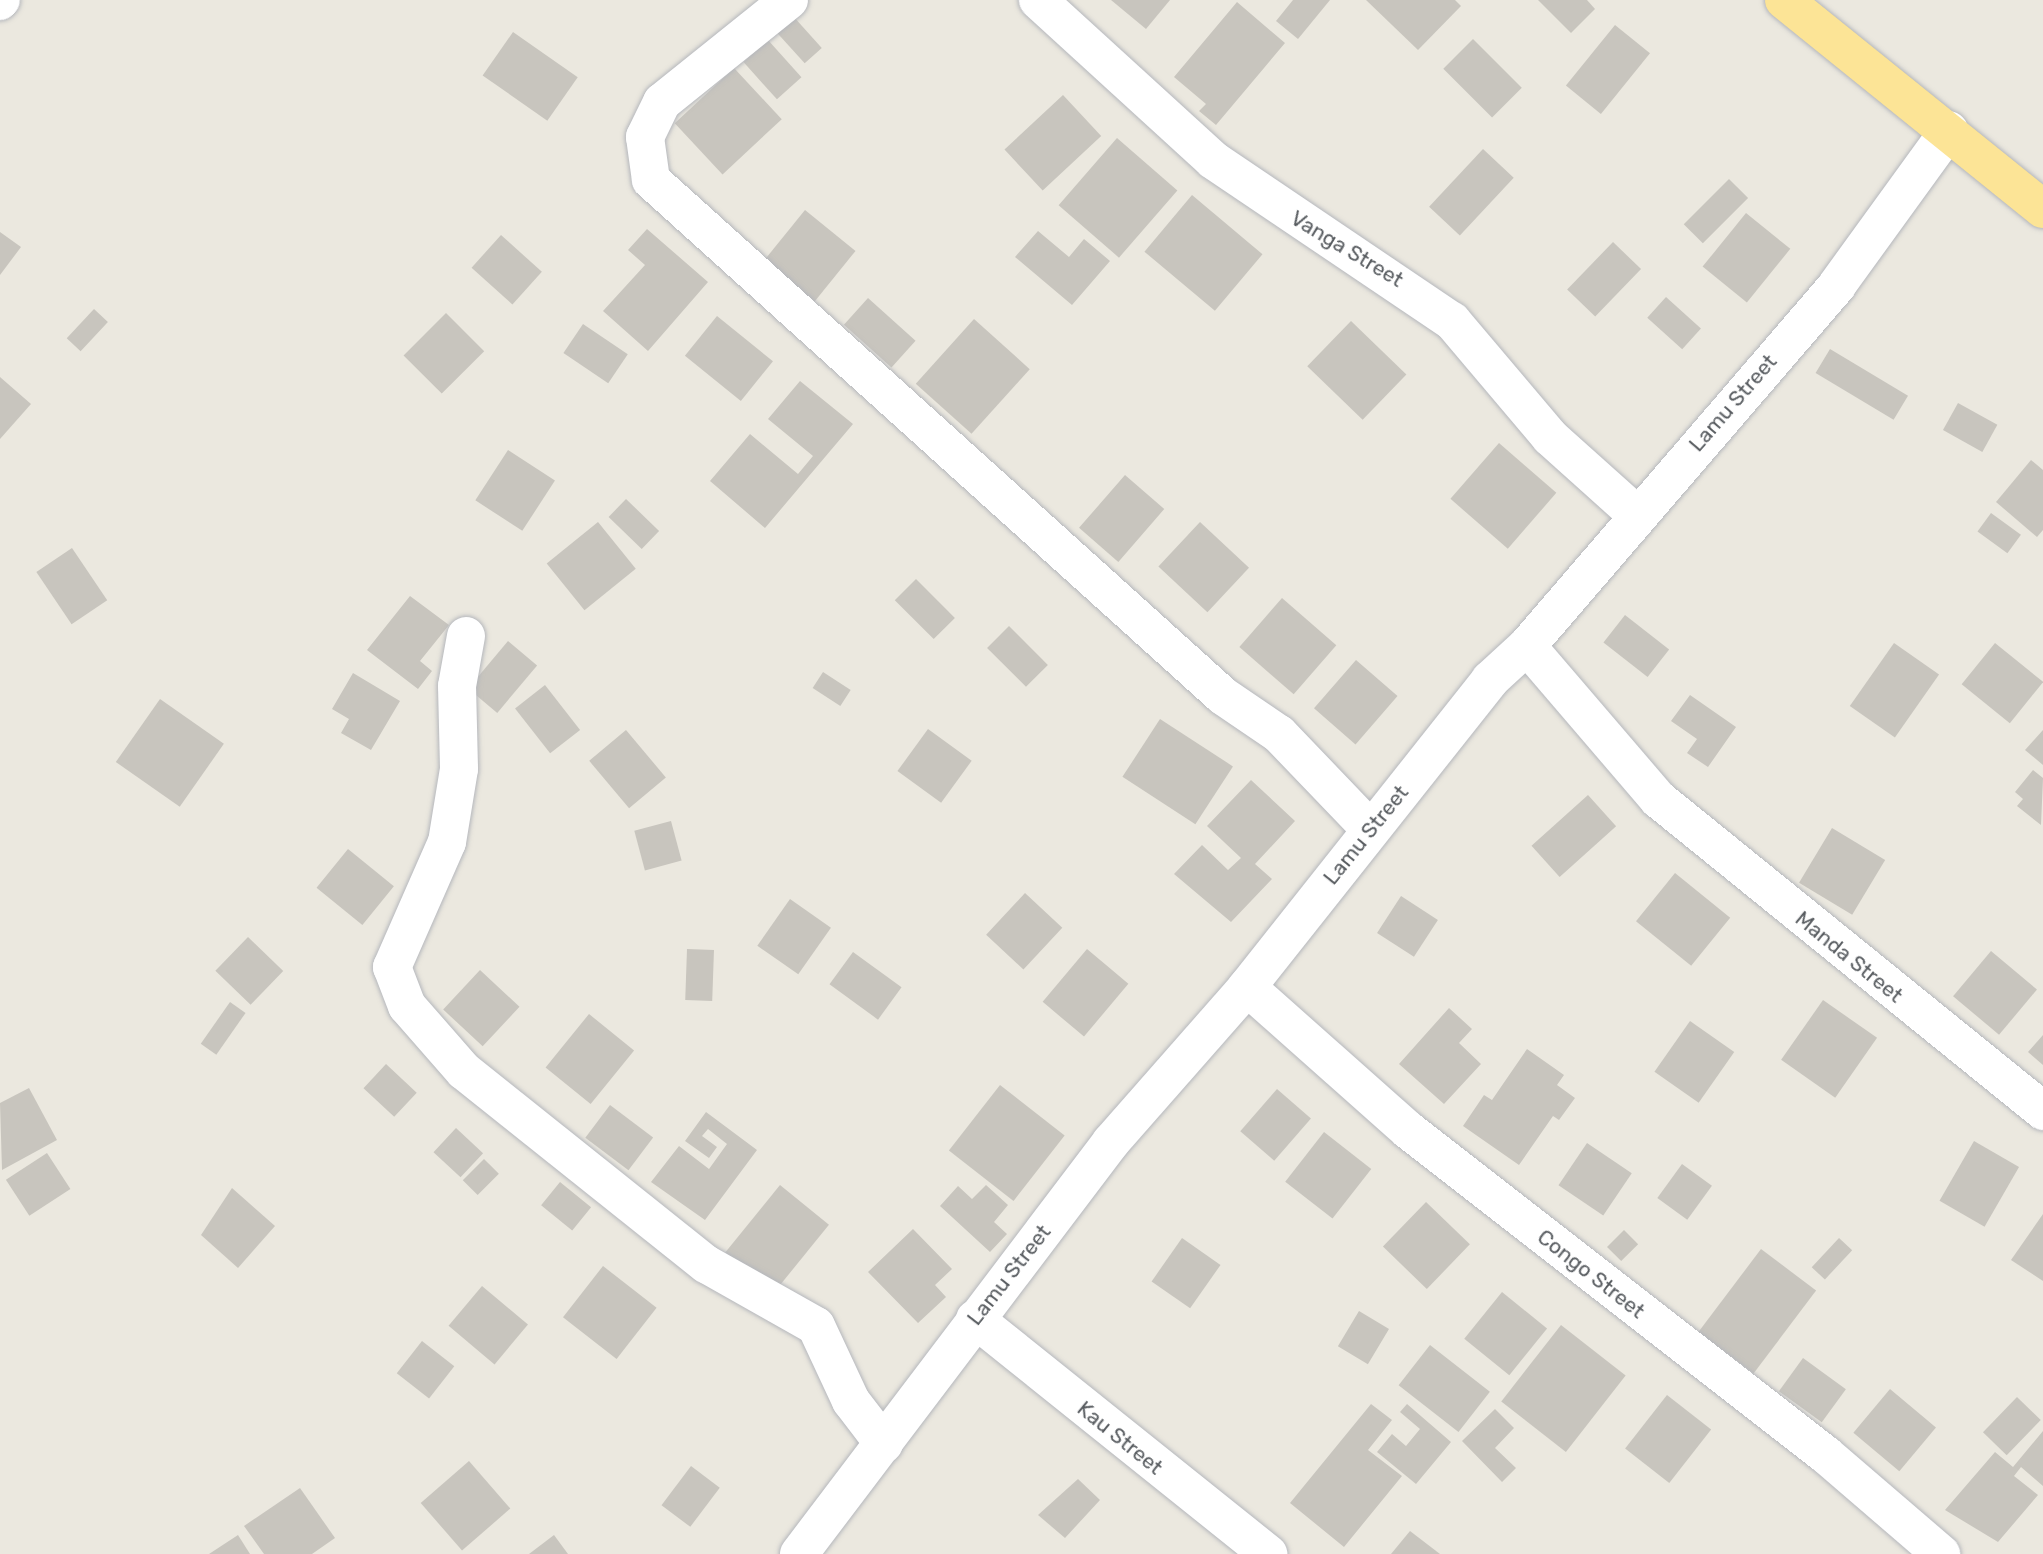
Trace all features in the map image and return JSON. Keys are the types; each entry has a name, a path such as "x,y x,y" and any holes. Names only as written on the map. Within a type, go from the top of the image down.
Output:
{"highway":[{"path":"1784,0 2043,209"}],"street":[{"path":"789,0 662,102 645,137 650,180 1223,696 1279,734 1369,828"},
{"name":"Vanga Street","path":"1038,0 1213,160 1452,321 1550,437 1638,516"},
{"name":"Lamu Street","path":"799,1554 1111,1142 1247,988 1369,828 1490,680 1527,646 1838,285 1949,131"},
{"path":"466,636 457,686 459,769 447,842 392,967 407,1006 464,1071 706,1264 816,1326 851,1401 884,1444"},
{"name":"Manda Street","path":"1527,646 1658,799 2043,1111"},
{"name":"Congo Street","path":"1247,988 1408,1130 1826,1455 1941,1554"},
{"name":"Kau Street","path":"975,1319 1268,1554"}],"building":[{"path":"1111,0 1170,0 1146,29"},
{"path":"1293,0 1330,0 1298,39 1276,21"},
{"path":"1366,0 1455,0 1461,6 1418,50"},
{"path":"1538,0 1587,0 1595,9 1571,33"},
{"path":"1237,2 1285,43 1216,125 1199,111 1206,104 1174,77"},
{"path":"793,16 822,48 805,63 776,31"},
{"path":"1615,25 1650,53 1601,114 1566,86"},
{"path":"513,32 578,77 547,121 483,75"},
{"path":"1473,39 1522,88 1492,117 1443,69"},
{"path":"768,40 801,77 777,99 743,62"},
{"path":"734,68 782,119 723,174 675,123"},
{"path":"1063,95 1101,136 1043,191 1004,150"},
{"path":"1117,138 1177,190 1119,258 1059,205"},
{"path":"1483,149 1514,178 1460,235 1429,207"},
{"path":"1729,179 1748,198 1703,243 1684,224"},
{"path":"1192,195 1262,254 1215,311 1144,252"},
{"path":"805,210 856,251 815,301 764,261"},
{"path":"1746,213 1790,249 1747,302 1703,267"},
{"path":"647,229 708,282 648,351 603,311 645,265 628,250"},
{"path":"1038,231 1069,257 1084,239 1110,261 1072,305 1015,257"},
{"path":"0,232 21,247 0,275"},
{"path":"501,235 542,272 512,305 472,268"},
{"path":"1613,242 1641,269 1595,317 1567,289"},
{"path":"1666,297 1701,328 1682,349 1647,318"},
{"path":"868,298 916,341 891,368 844,325"},
{"path":"94,309 108,322 81,351 67,338"},
{"path":"446,313 484,351 442,394 404,355"},
{"path":"717,316 773,361 741,401 685,356"},
{"path":"974,319 1030,369 972,434 916,384"},
{"path":"1351,321 1406,374 1363,420 1307,366"},
{"path":"583,324 628,354 608,383 563,353"},
{"path":"1830,349 1908,396 1894,420 1816,373"},
{"path":"0,377 31,404 0,439"},
{"path":"800,381 853,424 765,528 710,481 750,434 798,474 813,456 768,419"},
{"path":"1958,403 1997,425 1982,452 1943,430"},
{"path":"1499,443 1556,493 1508,549 1450,499"},
{"path":"508,450 555,480 522,531 475,500"},
{"path":"2031,460 2043,470 2043,530 2037,537 1996,502"},
{"path":"1125,475 1164,509 1118,562 1079,528"},
{"path":"626,499 659,531 642,549 609,517"},
{"path":"1991,513 2021,535 2007,553 1977,532"},
{"path":"598,522 636,569 584,610 547,564"},
{"path":"1200,522 1249,568 1207,612 1158,567"},
{"path":"72,548 107,600 72,624 36,572"},
{"path":"916,579 955,618 934,639 895,600"},
{"path":"410,596 449,625 420,661 432,671 418,689 367,650"},
{"path":"1282,598 1336,645 1294,694 1239,647"},
{"path":"1625,615 1669,649 1648,677 1603,643"},
{"path":"1009,626 1048,665 1026,687 987,648"},
{"path":"508,641 537,665 497,713 468,688"},
{"path":"1894,643 1939,675 1895,738 1850,706"},
{"path":"1995,643 2043,682 2010,723 1962,684"},
{"path":"1356,660 1398,696 1356,744 1314,708"},
{"path":"823,672 851,690 840,706 813,688"},
{"path":"353,673 400,701 371,750 341,733 349,719 332,709"},
{"path":"545,685 580,730 550,753 515,708"},
{"path":"1690,695 1736,727 1708,767 1687,753 1697,739 1671,721"},
{"path":"160,699 224,744 180,807 116,762"},
{"path":"1160,719 1233,766 1195,824 1122,777"},
{"path":"928,729 972,761 941,803 897,771"},
{"path":"626,730 666,777 629,808 589,761"},
{"path":"2043,730 2043,765 2025,750"},
{"path":"2033,770 2043,778 2041,825 2017,806 2023,799 2015,792"},
{"path":"1251,780 1295,821 1255,864 1272,879 1231,922 1174,874 1202,845 1228,870 1241,858 1207,826"},
{"path":"1588,795 1616,826 1560,877 1532,846"},
{"path":"671,821 682,861 645,870 634,831"},
{"path":"1832,828 1885,860 1852,915 1799,883"},
{"path":"348,849 394,886 362,925 317,888"},
{"path":"1675,873 1730,918 1691,966 1636,921"},
{"path":"1025,893 1062,928 1023,969 986,935"},
{"path":"1401,896 1438,920 1414,957 1377,933"},
{"path":"790,899 831,928 798,974 757,946"},
{"path":"248,937 283,971 251,1005 215,971"},
{"path":"687,949 714,950 712,1001 685,1000"},
{"path":"1087,949 1128,984 1084,1037 1043,1002"},
{"path":"1991,951 2037,990 1999,1035 1953,996"},
{"path":"853,952 902,987 878,1020 829,984"},
{"path":"480,970 519,1007 483,1046 443,1009"},
{"path":"1823,1000 1877,1038 1835,1098 1781,1060"},
{"path":"230,1002 246,1013 216,1055 201,1044"},
{"path":"1449,1008 1472,1029 1459,1043 1481,1064 1444,1104 1399,1064"},
{"path":"589,1014 634,1051 591,1104 546,1068"},
{"path":"1690,1021 1734,1052 1699,1103 1654,1072"},
{"path":"2043,1035 2043,1065 2028,1052"},
{"path":"1527,1049 1564,1075 1557,1085 1575,1098 1559,1120 1553,1116 1519,1165 1463,1126 1484,1095 1492,1100"},
{"path":"386,1064 417,1093 394,1117 363,1088"},
{"path":"1000,1085 1065,1135 1014,1201 949,1150"},
{"path":"29,1088 57,1140 2,1170 0,1103"},
{"path":"1277,1089 1311,1119 1274,1161 1240,1131"},
{"path":"610,1105 653,1137 628,1170 585,1138"},
{"path":"706,1112 757,1150 705,1220 651,1182 679,1146 709,1169 727,1144 708,1129 702,1136 717,1147 709,1158 685,1141"},
{"path":"456,1128 483,1153 461,1177 433,1152"},
{"path":"1324,1132 1371,1169 1332,1219 1285,1182"},
{"path":"1974,1141 2019,1167 1985,1227 1940,1201"},
{"path":"1587,1143 1632,1173 1603,1215 1558,1185"},
{"path":"47,1153 70,1189 29,1216 6,1180"},
{"path":"484,1159 499,1174 478,1195 463,1180"},
{"path":"1682,1164 1712,1186 1687,1220 1657,1198"},
{"path":"560,1182 591,1207 572,1230 541,1205"},
{"path":"780,1185 829,1225 774,1292 725,1253"},
{"path":"986,1185 1008,1205 994,1222 1007,1234 990,1252 940,1206 958,1186 972,1199"},
{"path":"232,1188 275,1226 238,1268 201,1235"},
{"path":"1426,1202 1470,1244 1427,1289 1383,1247"},
{"path":"2043,1214 2043,1281 2011,1260"},
{"path":"913,1229 952,1269 935,1285 946,1297 918,1323 868,1272"},
{"path":"1624,1230 1638,1244 1621,1261 1607,1247"},
{"path":"1182,1238 1221,1265 1190,1308 1152,1281"},
{"path":"1839,1238 1852,1250 1825,1280 1812,1267"},
{"path":"1761,1249 1816,1291 1754,1374 1698,1332"},
{"path":"603,1266 657,1308 617,1359 563,1317"},
{"path":"482,1286 528,1325 495,1364 449,1326"},
{"path":"1502,1292 1547,1329 1509,1375 1464,1339"},
{"path":"1359,1311 1389,1329 1368,1364 1338,1346"},
{"path":"1561,1325 1626,1375 1566,1452 1501,1401"},
{"path":"422,1341 454,1366 429,1399 397,1373"},
{"path":"1430,1345 1490,1392 1458,1432 1399,1385"},
{"path":"1803,1358 1846,1389 1822,1422 1779,1391"},
{"path":"1890,1389 1936,1428 1899,1471 1853,1433"},
{"path":"1667,1395 1711,1429 1669,1483 1625,1449"},
{"path":"2017,1397 2041,1420 2007,1455 1983,1432"},
{"path":"1371,1404 1392,1420 1368,1450 1402,1476 1344,1547 1290,1503"},
{"path":"1407,1404 1451,1442 1416,1484 1377,1452 1392,1434 1406,1446 1420,1429 1400,1412"},
{"path":"1495,1409 1514,1428 1495,1448 1516,1468 1502,1482 1462,1441"},
{"path":"2043,1431 2043,1486 2021,1467 2014,1476 2038,1495 1998,1542 1945,1510 1995,1452 2013,1467"},
{"path":"469,1461 510,1509 462,1551 421,1503"},
{"path":"691,1466 720,1488 690,1527 662,1505"},
{"path":"1078,1479 1100,1500 1065,1538 1038,1515"},
{"path":"300,1488 335,1538 312,1554 264,1554 244,1526"},
{"path":"1410,1531 1440,1554 1391,1554"},
{"path":"238,1535 250,1554 209,1554"},
{"path":"554,1535 568,1554 529,1554"}]}
